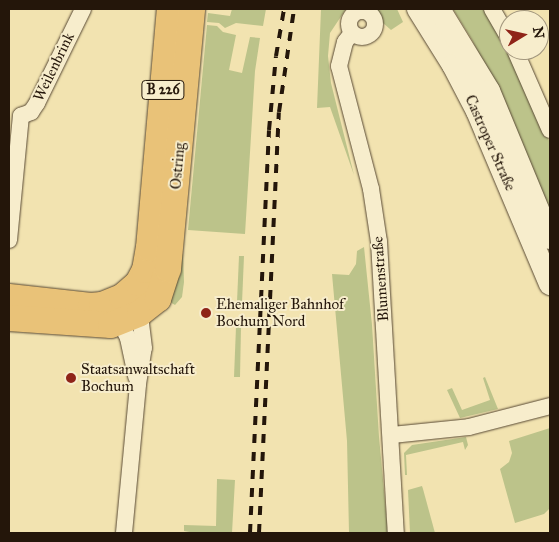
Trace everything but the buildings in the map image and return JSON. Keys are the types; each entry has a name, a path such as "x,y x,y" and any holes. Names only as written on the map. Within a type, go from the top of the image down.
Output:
{"main road":[{"name":"Ostring","path":"127,311 138,282 145,270 149,248 170,9"},
{"name":"Ostring","path":"127,311 158,299 168,269 192,9"},
{"name":"Castroper Straße","path":"418,9 453,66 477,111 550,284"},
{"name":"Castroper Straße","path":"439,11 488,90 550,238"},
{"name":"Ostring","path":"9,297 91,306 112,302 127,311"},
{"path":"9,318 101,325 127,311"}],"street":[{"name":"Weilenbrink","path":"9,240 15,114 31,112 37,104 83,9"},
{"path":"492,9 499,21"},
{"name":"Blumenstraße","path":"360,10 374,18 375,27 368,36 363,37 352,33 349,26 350,19 360,10"},
{"name":"Blumenstraße","path":"352,33 345,42 339,66 371,188 380,242 396,533"},
{"path":"519,60 550,130"},
{"path":"124,533 138,384 128,338 127,311"},
{"path":"392,435 477,425 550,406"}],"green space":[{"path":"232,9 266,9 263,26 236,23 225,28 219,23 207,22 208,13 230,16"},
{"path":"321,9 346,9 330,33 328,56 331,83 354,175 330,107 317,108"},
{"path":"376,9 397,9 403,22 391,30 383,23"},
{"path":"453,9 486,9 499,31 499,60 514,60 550,143 550,216 508,111 472,40"},
{"path":"207,25 217,26 223,32 236,35 229,70 242,73 250,37 260,38 255,71 245,234 188,230"},
{"path":"364,247 388,533 349,533 347,441 332,274 349,275 356,264 357,251"},
{"path":"179,253 183,254 184,282 182,297 175,305 170,302"},
{"path":"239,256 244,256 242,303 237,302"},
{"path":"236,327 241,327 240,377 234,377"},
{"path":"485,377 498,409 460,418 447,390 452,388 462,410 490,400 483,378"},
{"path":"550,428 550,508 544,514 515,523 500,469 509,462 512,453 509,441"},
{"path":"466,437 468,445 465,450 463,442 406,455 407,475 405,475 404,453 412,445"},
{"path":"217,479 235,480 232,533 195,533 184,531 184,525 216,526"},
{"path":"422,486 435,533 410,533 408,490"}],"railway":[{"path":"250,533 269,130 276,56 284,9"},
{"path":"259,533 279,112 294,9"}],"place":[{"name":"Ehemaliger Bahnhof Bochum Nord","path":"206,313"},
{"name":"Staatsanwaltschaft Bochum","path":"71,378"}]}
